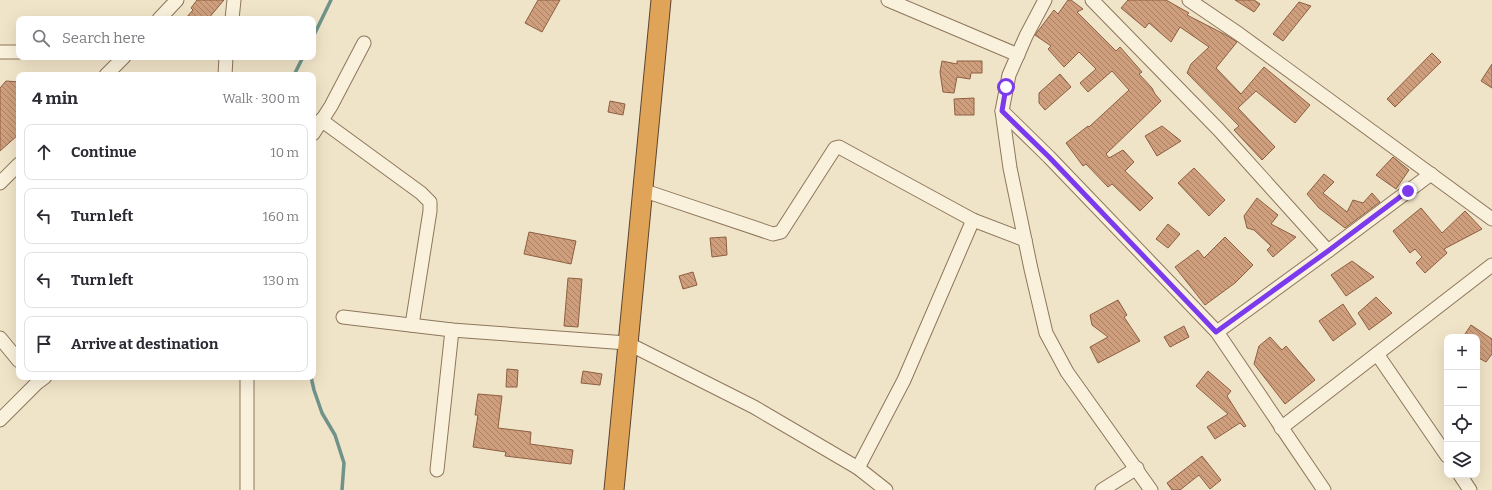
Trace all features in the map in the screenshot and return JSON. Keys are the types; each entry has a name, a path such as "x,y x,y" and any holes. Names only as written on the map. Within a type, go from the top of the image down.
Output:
{"highway":[{"path":"614,490 660,0"}],"street":[{"path":"162,16 177,0"},
{"path":"232,16 234,0"},
{"path":"888,0 1018,55"},
{"path":"1045,0 1009,75 1002,111 1010,168 1025,240 1046,333 1067,372 1137,468 1151,490"},
{"path":"1092,0 1219,130 1328,251"},
{"path":"1189,0 1239,34 1492,219"},
{"path":"316,129 331,106 364,43"},
{"path":"0,52 16,52"},
{"path":"108,72 118,60"},
{"path":"225,72 226,60"},
{"path":"1002,111 1049,157 1216,332 1324,490"},
{"path":"321,120 421,193 430,202 430,211 412,325"},
{"path":"642,190 773,234 781,232 835,148 839,147 973,220 1025,240"},
{"path":"0,183 16,167"},
{"path":"1216,332 1431,174"},
{"path":"858,468 904,380 973,220"},
{"path":"1281,428 1492,265"},
{"path":"343,317 452,330 627,343 754,407 858,468 886,490"},
{"path":"437,470 452,330"},
{"path":"0,338 16,357"},
{"path":"1377,354 1444,452"},
{"path":"0,420 37,380"},
{"path":"247,380 247,490"},
{"path":"1102,490 1137,468"},
{"path":"1462,478 1470,490"}],"building":[{"path":"197,0 224,0 211,16 188,16 193,10 191,8"},
{"path":"538,0 560,0 542,32 525,23"},
{"path":"1068,0 1071,0 1083,9 1077,12 1116,51 1120,47 1142,72 1139,74 1152,88 1161,101 1106,154 1109,158 1123,150 1134,162 1125,171 1153,198 1140,211 1112,184 1108,187 1086,164 1083,166 1066,143 1088,126 1089,127 1129,90 1112,71 1088,92 1080,83 1096,69 1079,52 1064,67 1048,49 1051,46 1035,35 1054,10 1058,14"},
{"path":"1128,0 1166,0 1189,13 1187,15 1237,42 1216,68 1241,94 1264,67 1310,105 1295,123 1256,91 1238,108 1275,147 1262,160 1234,130 1239,126 1187,73 1191,64 1209,47 1180,27 1171,42 1149,23 1145,28 1121,8"},
{"path":"1235,0 1254,0 1260,4 1254,12"},
{"path":"1299,2 1311,6 1283,41 1273,34"},
{"path":"1432,53 1441,62 1395,107 1387,99"},
{"path":"942,61 957,64 957,61 982,61 982,73 971,73 970,79 957,77 954,93 943,92 940,72"},
{"path":"1492,64 1492,88 1481,81"},
{"path":"1060,74 1071,87 1045,110 1039,103 1039,93"},
{"path":"6,81 16,82 16,137 0,151 0,88"},
{"path":"974,98 974,115 955,115 954,99"},
{"path":"610,101 625,104 623,115 608,112"},
{"path":"1162,126 1181,141 1157,156 1145,136"},
{"path":"1393,157 1409,170 1396,189 1376,175"},
{"path":"1194,168 1225,200 1209,216 1178,183"},
{"path":"1324,174 1334,182 1323,193 1347,212 1353,200 1363,203 1372,193 1380,202 1345,228 1319,208 1307,194"},
{"path":"1257,198 1278,215 1271,224 1296,237 1273,257 1267,250 1271,246 1254,230 1247,228 1244,216"},
{"path":"1421,208 1442,233 1465,211 1482,229 1444,249 1447,253 1425,273 1416,263 1422,257 1415,249 1410,253 1393,231"},
{"path":"1168,224 1180,234 1168,248 1156,239"},
{"path":"529,232 576,241 571,264 524,254"},
{"path":"726,237 727,255 712,257 710,238"},
{"path":"1225,237 1253,265 1235,283 1205,305 1175,267 1198,250 1204,258"},
{"path":"1352,261 1374,277 1346,296 1331,275"},
{"path":"693,272 697,285 683,289 679,276"},
{"path":"568,278 582,279 578,327 564,326"},
{"path":"1376,297 1392,313 1369,330 1358,313"},
{"path":"1118,300 1127,315 1124,317 1140,341 1098,363 1090,347 1108,337 1092,325 1090,315"},
{"path":"1343,304 1356,324 1333,341 1319,321"},
{"path":"1471,325 1492,339 1492,354 1486,362 1480,359 1480,334 1465,334"},
{"path":"1184,326 1189,337 1170,347 1164,337"},
{"path":"1270,337 1282,350 1286,346 1315,380 1285,404 1254,364 1259,346"},
{"path":"507,369 518,370 517,387 506,387"},
{"path":"583,371 602,374 600,385 581,383"},
{"path":"1208,371 1231,391 1227,396 1246,426 1244,427 1240,423 1215,439 1207,427 1228,414 1196,386"},
{"path":"478,394 502,396 498,428 531,432 530,444 573,450 571,464 505,456 506,452 473,447 478,415 475,415"},
{"path":"1202,456 1221,480 1210,489 1199,475 1180,490 1172,490 1167,483"}],"waterway":[{"path":"316,31 331,0"},
{"path":"296,72 302,60"},
{"path":"312,380 322,413 335,435 344,463 342,490"}],"route":[{"path":"1006,87 1002,111 1049,157 1216,332 1408,191"}]}
